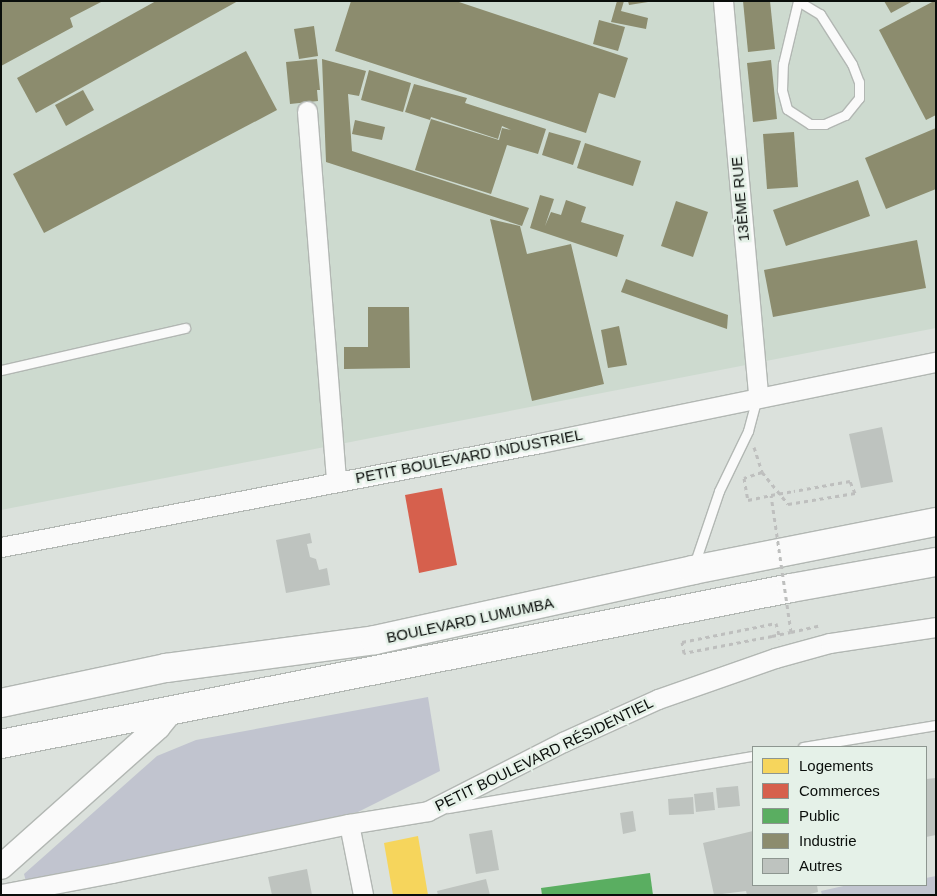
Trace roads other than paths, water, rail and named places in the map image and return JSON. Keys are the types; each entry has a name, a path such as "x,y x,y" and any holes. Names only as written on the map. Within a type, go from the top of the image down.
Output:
{"highway":[{"name":"BOULEVARD LUMUMBA","path":"1,703 166,668 375,640 693,570 936,522"},
{"name":"BOULEVARD LUMUMBA","path":"1,744 791,588 936,562"}],"street":[{"name":"13ÈME RUE","path":"723,1 758,397"},
{"path":"308,112 336,482"},
{"name":"PETIT BOULEVARD INDUSTRIEL","path":"1,547 540,443 936,362"},
{"name":"PETIT BOULEVARD RÉSIDENTIEL","path":"1,894 349,824 428,811 563,742 658,699 783,656 830,644 936,627"},
{"path":"1,867 158,727 170,712"},
{"path":"349,824 363,895"}],"lane":[{"path":"798,1 820,14 852,64 858,82 859,98 845,114 825,124 810,124 788,109 782,90 784,64 798,1"},
{"path":"1,370 185,328"},
{"path":"693,570 719,491 748,430 758,397"},
{"path":"809,746 936,725"},
{"path":"428,811 752,756"}]}
